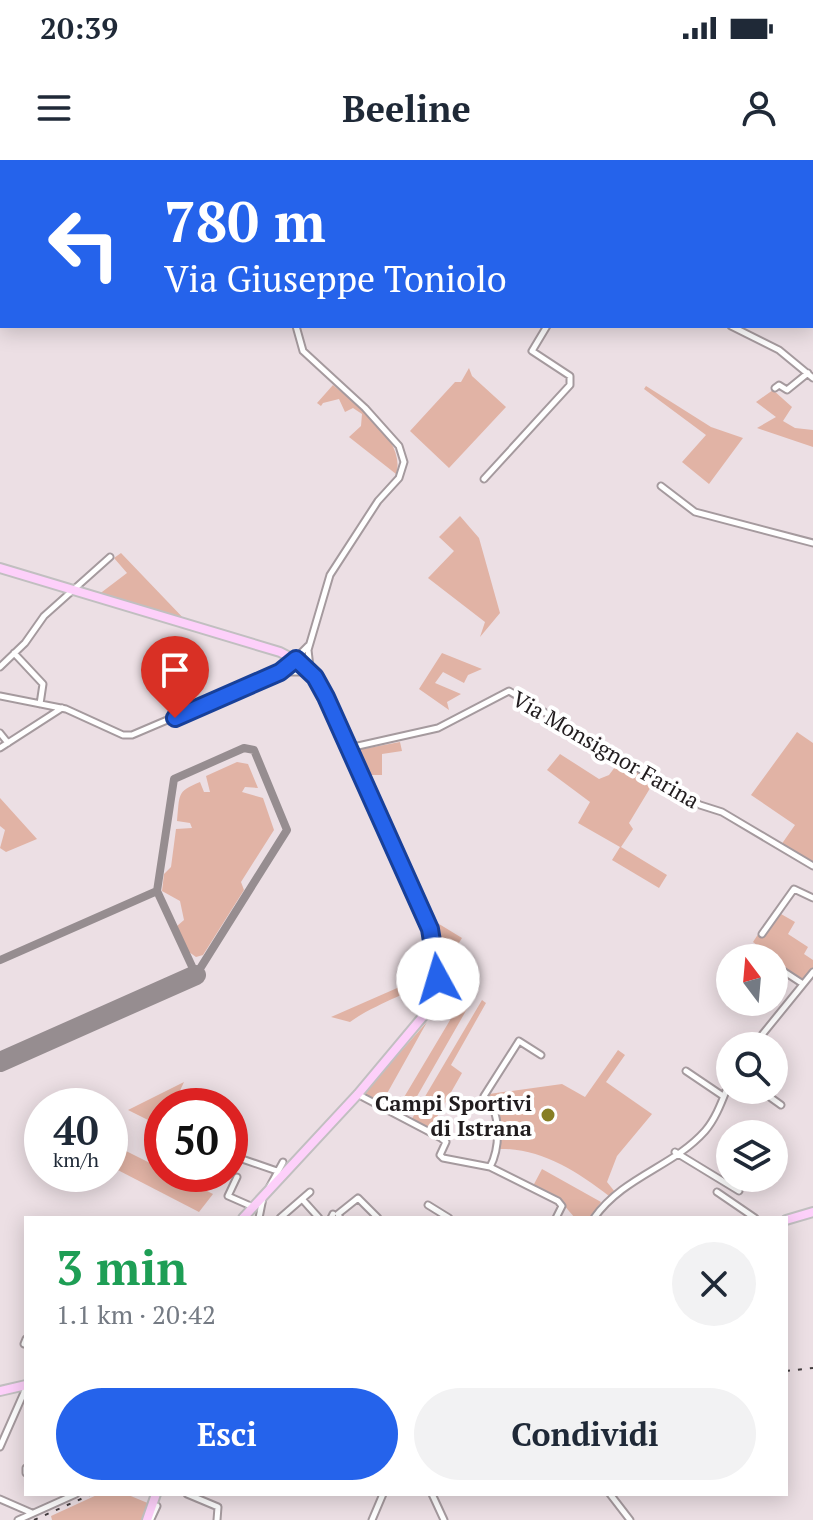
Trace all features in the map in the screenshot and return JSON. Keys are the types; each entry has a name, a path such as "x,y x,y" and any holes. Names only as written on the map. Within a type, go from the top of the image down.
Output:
{"main road":[{"path":"0,568 291,658 315,677 430,929 438,968 437,989 430,1008 358,1094 245,1216"},
{"path":"788,1219 813,1212"},
{"path":"0,1391 24,1387"},
{"path":"149,1520 155,1496"}],"street":[{"path":"283,672 291,658 306,652 311,644 332,570 378,501 399,478 404,462 399,446 379,423 306,356 298,342 296,328"},
{"path":"484,479 570,385 570,376 562,368 532,351 546,328"},
{"path":"735,328 779,350 810,375 787,390 779,385 775,388"},
{"path":"661,486 695,512 813,543"},
{"path":"0,667 44,616 110,557"},
{"path":"291,658 306,652"},
{"path":"306,652 315,677"},
{"path":"14,653 43,684 40,704"},
{"path":"0,696 62,708 123,735 132,735 283,672 303,670 315,677"},
{"name":"Via Monsignor Farina","path":"348,749 438,728 509,691 700,805 722,812 813,866"},
{"path":"0,748 62,708"},
{"path":"0,733 8,743"},
{"path":"762,934 794,889 813,898"},
{"path":"764,1032 813,972"},
{"path":"788,974 803,984"},
{"path":"490,1167 498,1152 494,1107 484,1096 519,1041 541,1055"},
{"path":"686,1071 716,1091"},
{"path":"358,1094 441,1138 446,1142 440,1155 443,1158 490,1167 561,1203 557,1216"},
{"path":"597,1216 618,1190 710,1125 719,1104"},
{"path":"675,1152 716,1177"},
{"path":"248,1161 277,1171"},
{"path":"260,1216 266,1194 283,1162"},
{"path":"230,1192 228,1196 253,1207"},
{"path":"283,1216 310,1192"},
{"path":"717,1192 752,1216"},
{"path":"336,1216 358,1198 376,1216"},
{"path":"302,1199 317,1216"},
{"path":"428,1205 446,1216"},
{"path":"0,1447 24,1392"},
{"path":"0,1426 8,1430"},
{"path":"18,1520 71,1496"},
{"path":"192,1496 218,1507 217,1520"},
{"path":"372,1520 382,1496"},
{"path":"432,1496 444,1520"},
{"path":"613,1496 630,1520"},
{"path":"0,1499 33,1513"},
{"path":"149,1520 157,1506"}],"shaded area":[{"path":"469,368 472,376 506,407 449,468 410,431 455,382 461,382"},
{"path":"333,385 387,436 394,448 396,474 349,437 361,426 362,414 353,408 345,412 339,399 321,406 317,403"},
{"path":"646,386 711,427 743,438 709,484 682,462 706,435 644,389"},
{"path":"773,390 792,407 783,421 795,428 813,430 813,447 757,428 776,417 756,402"},
{"path":"460,516 479,538 500,613 480,637 485,622 428,578 454,551 439,537"},
{"path":"121,553 188,623 98,595 127,573 114,558"},
{"path":"442,653 482,669 468,675 464,683 443,672 435,683 461,694 447,702 449,710 419,689"},
{"path":"797,732 813,743 813,865 781,845 795,825 751,795"},
{"path":"400,742 402,751 382,754 382,775 363,775 352,751"},
{"path":"560,754 599,779 609,775 621,759 655,780 629,823 633,829 621,847 667,875 659,888 612,860 620,847 578,823 590,802 547,770"},
{"path":"237,762 248,764 258,788 245,787 242,792 263,798 274,830 241,882 244,890 203,955 196,957 189,952 177,926 184,920 180,901 162,891 164,874 171,867 176,829 192,828 190,823 177,821 179,799 183,792 200,782 204,792 210,792 206,776"},
{"path":"0,798 37,839 6,852 0,848 5,830 0,826"},
{"path":"774,910 795,922 788,934 808,947 804,954 813,960 813,969 803,982 788,970 788,944 753,942"},
{"path":"426,916 462,938 442,970 441,955"},
{"path":"435,965 437,972 427,980 350,1022 331,1017 420,978"},
{"path":"468,990 475,995 404,1119 394,1114"},
{"path":"482,1000 486,1003 451,1065 462,1073 429,1131 410,1122"},
{"path":"427,1022 380,1106 362,1095"},
{"path":"618,1050 625,1055 606,1082 652,1114 617,1156 607,1182 615,1192 609,1196 570,1169 542,1156 512,1149 496,1149 489,1094 562,1084 585,1097"},
{"path":"144,1102 144,1118 128,1110"},
{"path":"128,1152 144,1160 144,1184 128,1175"},
{"path":"542,1169 601,1202 591,1216 573,1216 562,1203 533,1186"},
{"path":"160,1192 213,1194 199,1212"},
{"path":"95,1496 131,1496 150,1504 145,1520 52,1520 51,1516"}],"taxiway":[{"path":"157,891 174,779 244,748 254,750 287,830 196,975"},
{"path":"0,960 157,891 196,975"}],"runway":[{"path":"0,1062 196,975"}],"railway":[{"path":"788,1371 813,1368"},
{"path":"34,1520 88,1496"}],"place":[{"name":"Campi Sportivi di Istrana","path":"548,1115"}],"route":[{"path":"175,718 280,672 296,659 305,665 326,697 430,929 437,955 438,979"}]}
